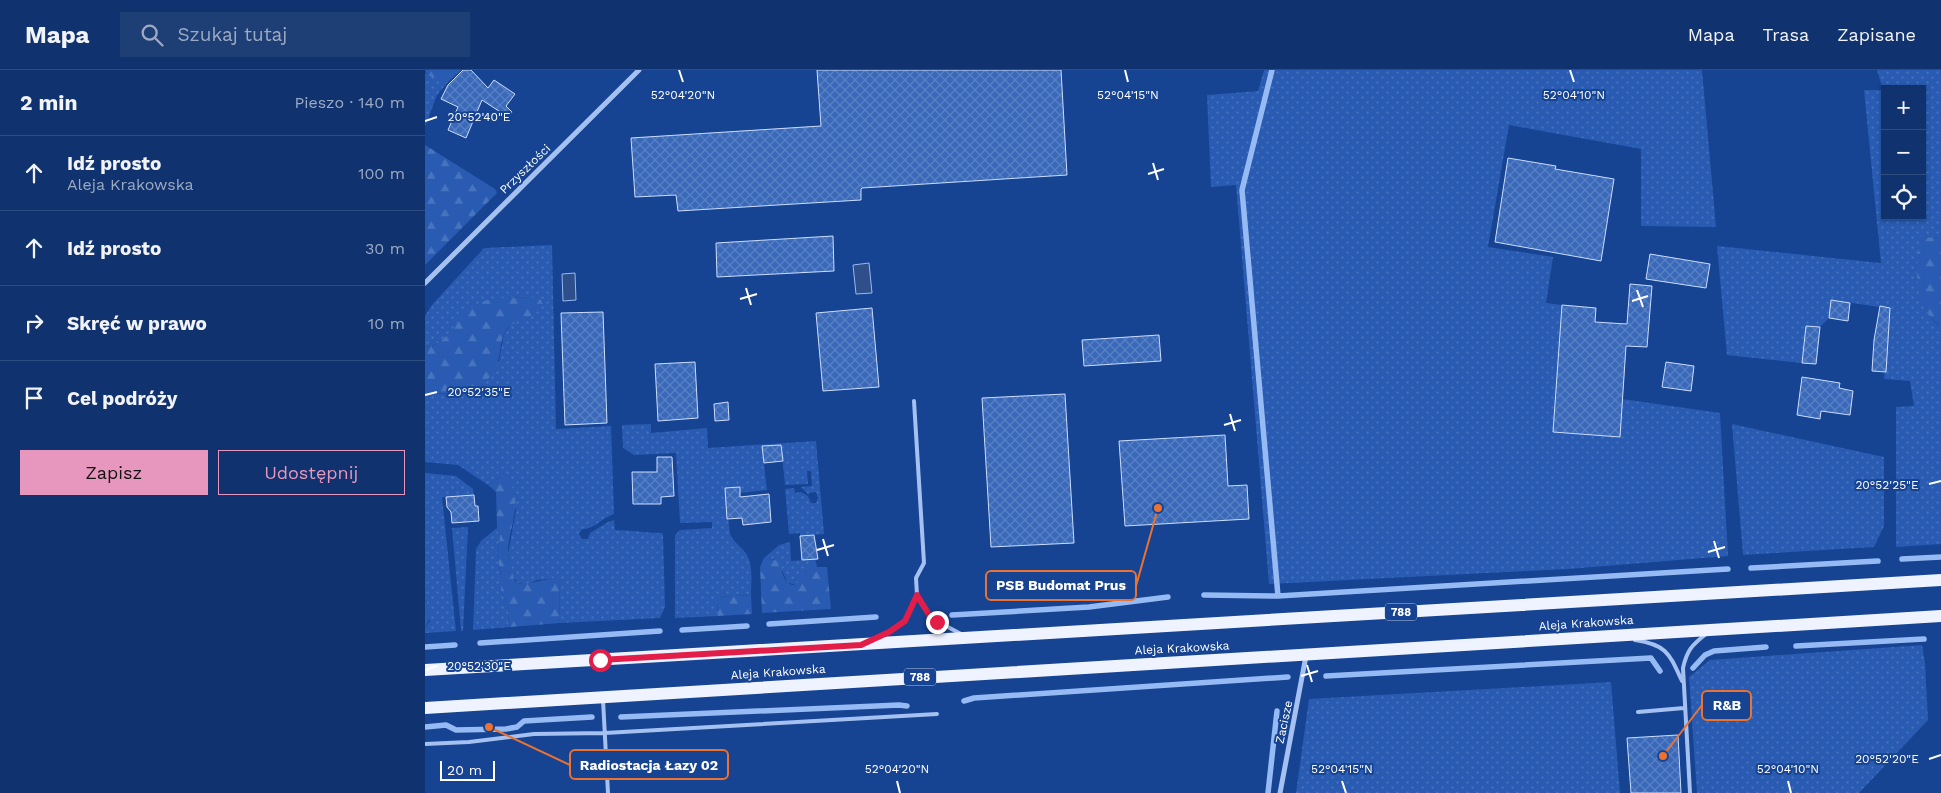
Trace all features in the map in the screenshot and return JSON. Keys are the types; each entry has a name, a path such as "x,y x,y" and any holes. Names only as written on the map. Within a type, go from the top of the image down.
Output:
{"main road":[{"name":"Aleja Krakowska","path":"425,670 1941,580"},
{"name":"Aleja Krakowska","path":"425,708 1941,616"}],"street":[{"name":"Przyszłości","path":"425,283 639,70"},
{"name":"Zacisze","path":"1280,793 1306,655"}],"lane":[{"path":"914,401 924,563 916,578 917,595 931,618 948,628 973,638"},
{"path":"861,645 889,632 905,621 917,595"},
{"path":"1691,793 1684,708 1683,668 1686,655 1693,645 1712,630"},
{"path":"1608,636 1653,643 1665,650 1673,661 1683,684"},
{"path":"603,697 608,793"},
{"path":"1638,712 1684,708"},
{"path":"425,744 469,742 534,734 605,733 937,714"}],"green space":[{"path":"425,70 461,70 448,82 427,75"},
{"path":"1264,70 1702,70 1716,227 1641,226 1641,149 1509,125 1488,247 1553,257 1546,303 1562,305 1553,432 1587,434 1622,399 1720,413 1728,556 1568,569 1269,584 1236,185 1211,187 1207,95 1258,91"},
{"path":"1877,70 1941,70 1941,238 1920,237 1932,319 1941,328 1941,544 1896,547 1896,407 1914,406 1910,381 1884,379 1889,324 1886,308 1832,300 1829,318 1820,327 1806,326 1802,363 1727,355 1717,246 1881,263 1864,90 1881,90 1881,220 1926,220 1926,85 1882,85"},
{"path":"425,73 448,82 437,95 425,127"},
{"path":"425,145 495,189 497,193 425,265"},
{"path":"1920,237 1941,238 1941,328 1925,310 1919,294 1917,264"},
{"path":"552,245 556,429 611,426 614,514 591,528 582,529 579,534 582,539 588,539 590,533 614,520 615,530 662,533 665,607 660,618 560,623 559,578 537,580 527,585 518,583 513,577 508,554 516,510 500,477 488,485 458,465 425,462 425,392 440,394 463,393 474,390 488,379 499,361 504,334 531,297 492,300 477,305 465,314 440,342 425,347 425,316 432,305 484,248"},
{"path":"531,297 540,299 543,304 536,313 513,324 506,331 497,364 484,383 464,391 439,394 425,392 425,347 440,341 467,311 480,303 501,298"},
{"path":"651,424 651,433 707,428 708,448 816,441 824,534 800,536 800,533 789,534 785,489 794,488 795,493 801,492 808,496 811,503 816,503 818,498 816,492 809,493 809,495 801,487 812,486 811,471 807,471 808,484 785,485 781,445 762,446 767,490 740,493 739,487 725,489 730,534 745,552 750,562 751,595 717,597 718,616 675,618 675,535 680,530 712,528 712,522 680,523 676,453 634,455 623,448 622,425"},
{"path":"1732,424 1884,457 1884,526 1874,547 1743,555"},
{"path":"425,473 456,476 473,489 474,495 442,497 456,631 425,633 425,628 430,621 427,602 425,601"},
{"path":"500,477 505,477 515,495 514,514 508,545 508,555 514,579 521,584 559,578 560,623 510,627 507,605 501,590 497,553 500,536 497,528 496,492 488,485"},
{"path":"468,527 463,631 461,631 452,528"},
{"path":"497,528 500,536 497,553 501,590 507,605 510,627 473,630 476,549 481,541"},
{"path":"790,542 791,561 815,559 816,562 803,570 800,582 795,585 787,582 782,570 774,559 764,558 779,545"},
{"path":"764,558 777,561 780,564 785,579 792,585 797,584 802,571 808,565 816,562 817,567 827,567 831,609 762,613 760,567"},
{"path":"751,595 752,614 718,616 717,597"},
{"path":"425,601 431,606 432,614 425,628"},
{"path":"1922,645 1925,663 1928,720 1859,793 1697,793 1689,677 1710,660"},
{"path":"1611,682 1620,793 1296,793 1309,699"}],"shaded area":[{"path":"869,263 872,293 856,294 853,265"},
{"path":"575,273 576,300 563,301 562,274"}],"building":[{"path":"463,70 471,70 488,88 494,80 515,94 506,106 512,112 508,117 482,100 466,138 448,130 458,107 441,99 448,85"},
{"path":"817,70 1061,70 1067,175 862,188 861,200 678,211 676,195 635,197 631,138 821,126"},
{"path":"1508,158 1556,166 1555,169 1614,179 1601,261 1495,242"},
{"path":"833,236 834,271 717,277 716,243"},
{"path":"1650,254 1710,264 1706,288 1646,279"},
{"path":"1630,284 1652,286 1647,347 1626,346 1620,437 1553,432 1562,305 1596,308 1595,322 1627,324"},
{"path":"1831,300 1850,303 1848,321 1829,318"},
{"path":"1880,306 1890,308 1886,372 1872,371 1874,340"},
{"path":"872,308 879,387 823,391 816,313"},
{"path":"603,312 607,423 565,425 561,313"},
{"path":"1806,326 1820,327 1816,364 1802,363"},
{"path":"1159,335 1161,361 1084,366 1082,340"},
{"path":"695,362 698,418 658,421 655,364"},
{"path":"1666,362 1694,366 1691,391 1662,387"},
{"path":"1802,377 1840,383 1839,388 1853,391 1850,415 1821,411 1820,419 1797,415"},
{"path":"1065,394 1074,543 991,547 982,398"},
{"path":"728,402 729,420 715,421 714,404"},
{"path":"1225,435 1228,486 1247,485 1249,519 1125,526 1119,441"},
{"path":"781,445 783,461 764,463 762,446"},
{"path":"657,457 672,457 674,496 661,497 661,504 633,504 632,472 657,472"},
{"path":"740,487 740,497 769,494 771,522 743,525 742,518 727,519 725,488"},
{"path":"474,495 475,506 478,506 479,521 452,523 446,497"},
{"path":"814,535 818,559 802,560 800,536"},
{"path":"1678,735 1681,793 1631,793 1627,738"}],"waterway":[{"path":"1272,70 1242,190 1278,596"},
{"path":"1902,559 1941,557"},
{"path":"1751,568 1878,561"},
{"path":"1204,595 1278,596 1728,569"},
{"path":"952,615 1089,607 1168,597"},
{"path":"769,624 876,617"},
{"path":"682,630 747,626"},
{"path":"480,643 660,631"},
{"path":"1796,646 1924,639"},
{"path":"425,647 455,645"},
{"path":"1693,668 1705,655 1714,651 1766,647"},
{"path":"1326,676 1651,658 1660,671"},
{"path":"964,701 974,698 1288,677"},
{"path":"621,717 907,706"},
{"path":"1268,793 1277,711"},
{"path":"425,727 446,725 456,730 506,729 517,727 524,721 592,717"}],"place":[{"name":"PSB Budomat Prus","path":"1158,508"},
{"name":"Radiostacja Łazy 02","path":"489,727"},
{"name":"R&B","path":"1663,756"}],"route":[{"path":"600,660 861,645 889,632 905,621 917,595 931,618 937,622"}]}
